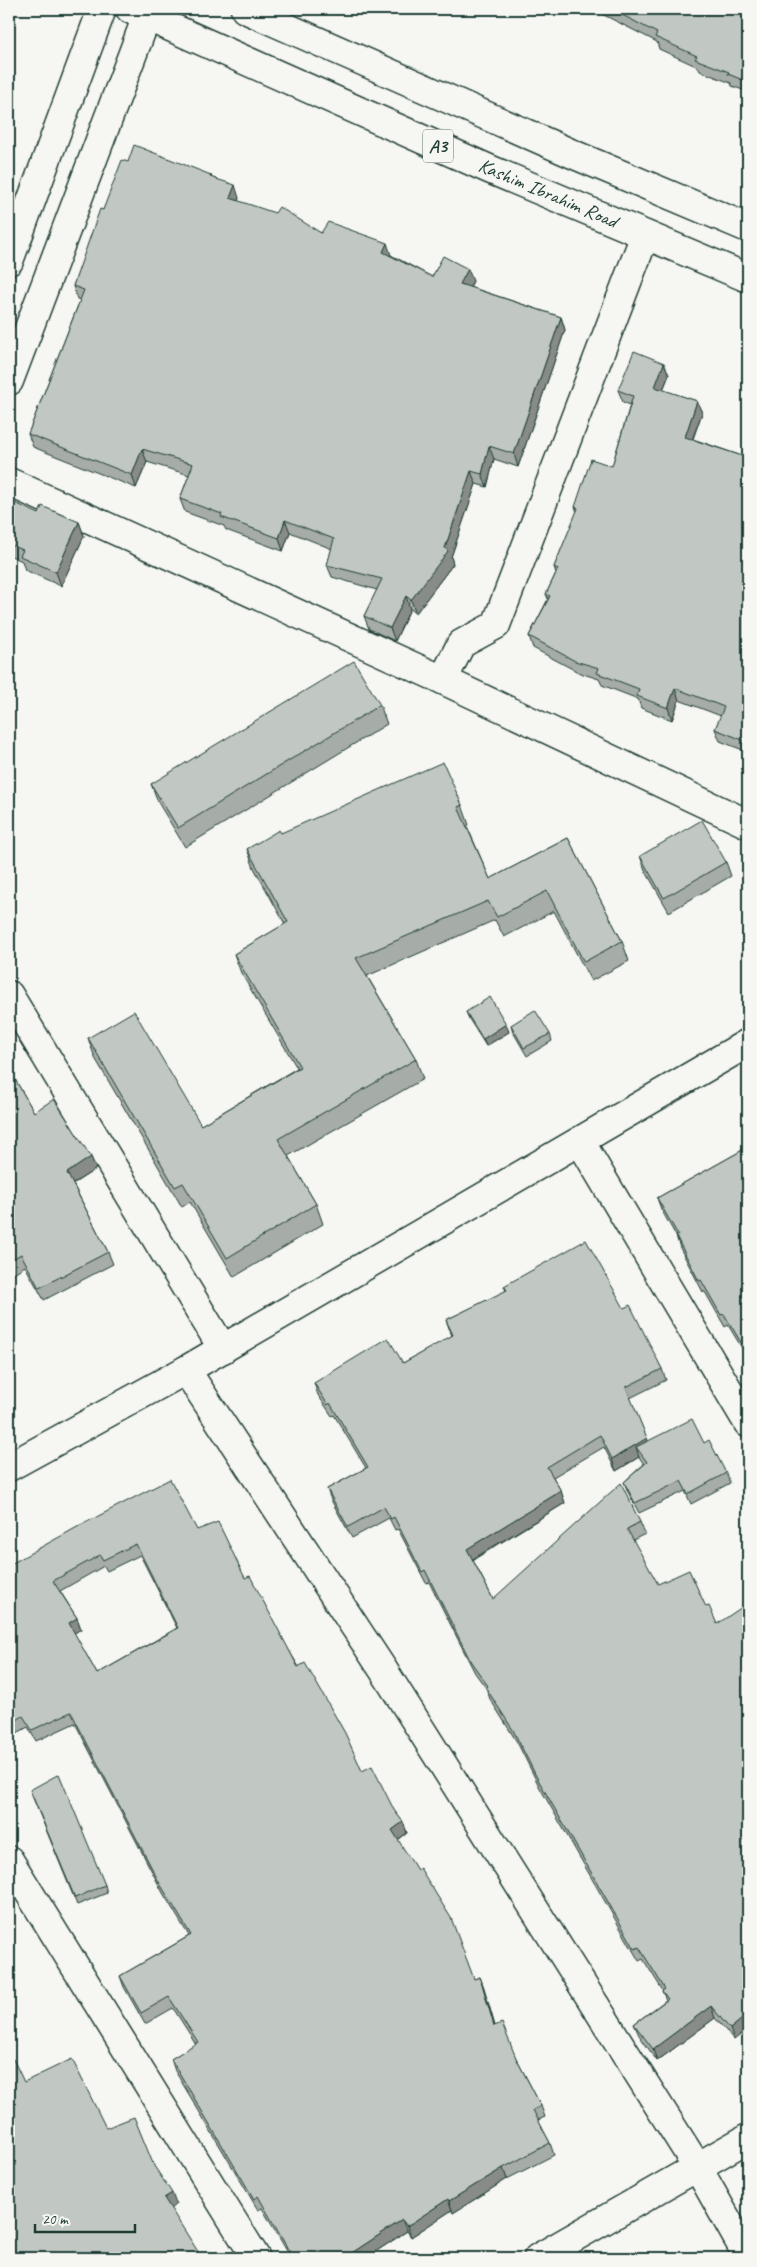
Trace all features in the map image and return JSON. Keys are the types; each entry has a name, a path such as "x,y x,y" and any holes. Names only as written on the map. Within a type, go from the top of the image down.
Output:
{"main road":[{"path":"9,262 102,9"},
{"name":"A3","path":"245,9 576,155 748,228"},
{"path":"9,381 138,12"},
{"name":"Kashim Ibrahim Road","path":"138,12 489,169 748,278"},
{"path":"443,680 460,644 496,625 646,235"},
{"path":"9,482 443,680 748,824"},
{"path":"9,995 223,1349"},
{"path":"9,1467 223,1349 748,1043"},
{"path":"580,1141 748,1423"},
{"path":"186,1370 384,1671 698,2168 748,2257"},
{"path":"9,1860 256,2258"},
{"path":"538,2258 748,2138"}],"building":[{"path":"611,9 748,9 748,82 728,74 729,72 695,59 697,56 655,37 657,33"},
{"path":"134,145 211,175 210,177 235,185 230,198 275,213 279,207 321,233 328,222 387,243 383,252 432,277 443,256 468,269 460,284 561,317 514,454 489,446 482,474 471,471 445,548 448,551 411,600 406,596 390,628 364,616 382,579 327,565 334,539 285,520 279,538 221,517 222,514 180,499 193,464 142,449 132,475 28,434 84,290 73,286 100,209 103,210 122,160 128,162"},
{"path":"634,351 664,363 655,387 697,401 685,437 748,458 748,742 715,729 724,707 675,688 668,708 637,696 639,689 597,673 599,668 575,661 529,636 550,596 546,594 558,569 554,567 578,508 575,507 591,459 612,466 633,396 618,390"},
{"path":"13,502 39,514 42,506 79,522 56,572 20,556 23,550 9,544 9,511"},
{"path":"354,661 380,705 178,828 151,784"},
{"path":"443,762 462,805 458,807 490,879 568,838 622,941 584,962 547,891 497,917 488,901 356,958 416,1059 278,1139 316,1204 227,1258 183,1183 175,1187 88,1038 134,1011 201,1125 300,1067 234,954 288,922 247,849 279,830 281,833"},
{"path":"702,820 726,862 664,898 640,856"},
{"path":"490,997 506,1024 483,1039 466,1012"},
{"path":"535,1010 550,1034 524,1048 511,1025"},
{"path":"9,1069 34,1112 54,1099 91,1157 67,1173 108,1252 39,1288 21,1254 9,1261"},
{"path":"748,1147 748,1354 724,1314 721,1315 701,1280 699,1281 676,1236 678,1235 657,1198"},
{"path":"586,1240 624,1308 630,1305 662,1369 626,1387 647,1438 612,1459 600,1435 547,1467 561,1491 467,1549 493,1599 621,1483 640,1522 627,1529 658,1584 689,1570 706,1607 709,1606 717,1624 748,1603 748,2014 730,2029 711,2006 653,2049 634,2024 668,1999 662,1991 665,1989 639,1947 635,1949 536,1776 513,1730 486,1688 488,1686 471,1662 425,1570 422,1572 394,1517 391,1519 384,1507 348,1527 327,1489 368,1467 330,1403 328,1405 314,1383 388,1338 403,1363 453,1335 446,1320 507,1290 504,1286"},
{"path":"692,1419 704,1443 709,1440 726,1473 688,1494 681,1481 635,1503 624,1482 647,1462 636,1447"},
{"path":"170,1479 197,1530 218,1522 245,1578 250,1576 298,1667 305,1663 345,1733 362,1771 372,1766 394,1810 403,1822 392,1830 417,1870 420,1868 451,1918 474,1979 480,1977 494,2026 502,2023 516,2058 541,2106 533,2110 550,2143 503,2168 449,2201 448,2199 407,2226 402,2220 344,2258 293,2258 258,2196 254,2199 171,2059 198,2042 169,1997 141,2013 120,1976 191,1935 159,1882 71,1712 32,1730 23,1716 9,1725 9,1565","holes":["136,1544 178,1628 97,1674 69,1623 77,1618 53,1581 100,1555 103,1560"]},
{"path":"59,1774 105,1885 75,1898 30,1790"},
{"path":"13,2059 24,2082 72,2059 106,2128 134,2117 154,2166 172,2193 164,2198 202,2258 9,2258 9,2061"},
{"path":"637,2253 640,2258 628,2258"}]}
